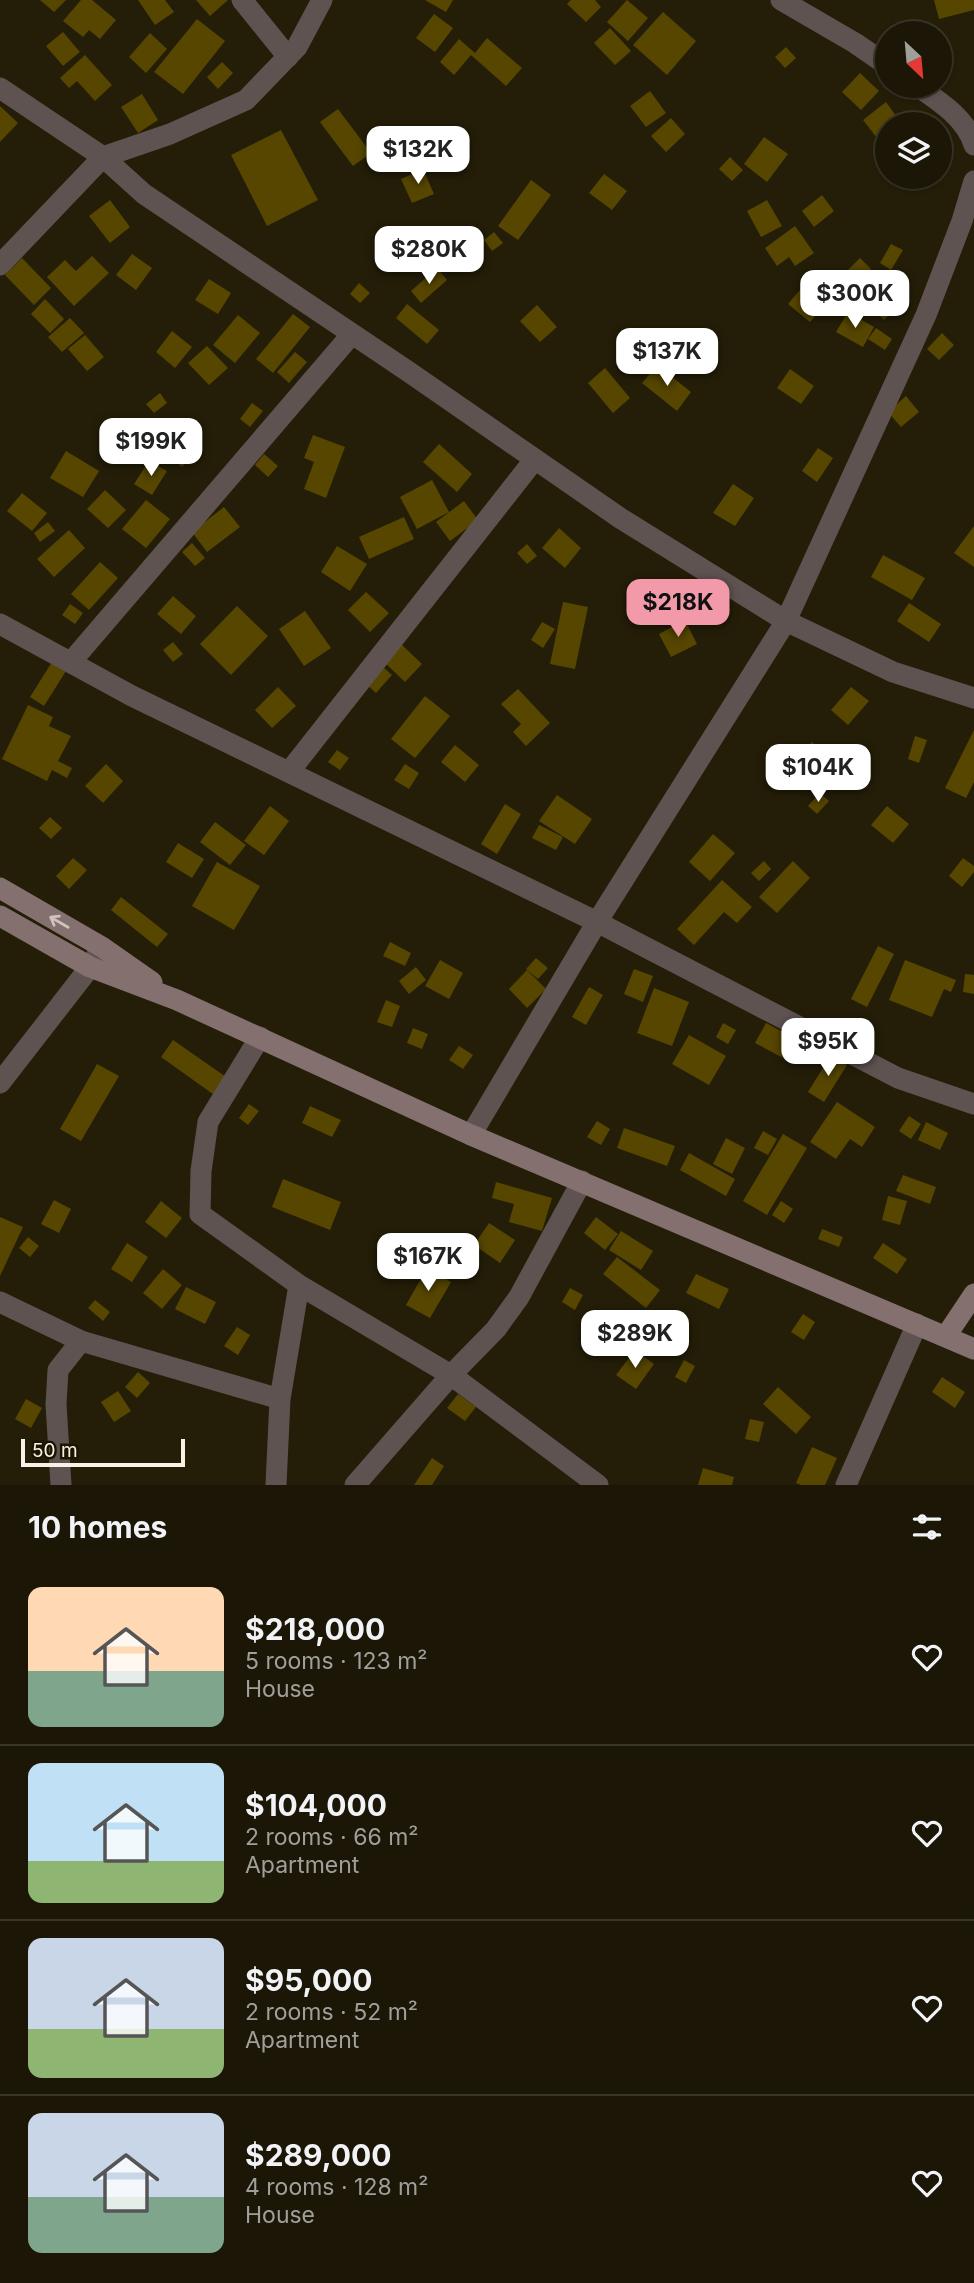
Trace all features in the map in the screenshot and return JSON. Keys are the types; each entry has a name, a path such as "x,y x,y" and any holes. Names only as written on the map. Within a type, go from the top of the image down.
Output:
{"main road":[{"path":"0,888 102,947 177,1000"},
{"path":"0,916 90,967 177,1000 471,1135 974,1349"},
{"path":"946,1336 974,1294"}],"street":[{"path":"242,0 288,57"},
{"path":"0,265 103,157 170,134 246,100 297,47 322,0"},
{"path":"781,0 875,57"},
{"path":"0,88 103,157 144,194 620,518 786,621 893,672 974,698"},
{"path":"934,98 947,107 971,136 974,145"},
{"path":"471,1135 597,922 786,621 926,315 962,221 974,181"},
{"path":"71,662 352,334"},
{"path":"289,772 535,459"},
{"path":"0,624 132,695 597,922 898,1078 974,1104"},
{"path":"0,1083 90,967 102,947"},
{"path":"260,1038 208,1122 201,1171 200,1214 299,1285 452,1375 598,1485"},
{"path":"355,1485 496,1329 519,1297 582,1181"},
{"path":"276,1485 280,1399 299,1285"},
{"path":"0,1302 80,1341 280,1399"},
{"path":"846,1485 918,1324"},
{"path":"61,1485 56,1404 58,1370 80,1341"}],"building":[{"path":"40,0 66,0 54,12"},
{"path":"81,0 92,0 116,20 100,39 89,30 83,37 63,21"},
{"path":"138,0 165,0 174,12 155,25"},
{"path":"196,0 228,0 210,16"},
{"path":"425,0 453,0 446,12"},
{"path":"571,0 595,0 601,7 586,22 567,4"},
{"path":"627,0 648,18 628,41 607,22"},
{"path":"934,0 974,0 974,10 939,19"},
{"path":"663,12 696,41 667,75 633,45"},
{"path":"434,14 453,28 435,52 416,38"},
{"path":"197,19 225,41 183,94 154,72"},
{"path":"610,28 631,51 615,65 594,43"},
{"path":"63,32 80,52 63,66 46,46"},
{"path":"150,33 167,49 146,73 129,57"},
{"path":"487,38 522,68 506,86 471,55 454,75 440,62 459,39 475,53"},
{"path":"786,47 796,58 785,68 775,57"},
{"path":"85,55 112,85 95,101 77,81 69,88 60,78"},
{"path":"222,62 233,73 218,89 207,77"},
{"path":"860,73 875,87 875,95 861,110 842,92"},
{"path":"650,91 666,113 646,127 630,106"},
{"path":"142,94 158,120 138,133 121,107"},
{"path":"886,102 893,112 875,112 875,135 863,120"},
{"path":"0,106 18,123 0,142"},
{"path":"338,109 371,153 353,166 320,122"},
{"path":"671,118 685,134 666,152 651,136"},
{"path":"281,130 318,200 267,226 231,155"},
{"path":"764,137 788,154 767,182 744,164"},
{"path":"730,157 743,170 732,181 719,169"},
{"path":"423,169 434,194 412,203 401,179"},
{"path":"604,174 627,191 612,210 589,193"},
{"path":"531,180 551,195 518,240 498,226"},
{"path":"822,195 834,211 814,227 802,211"},
{"path":"110,200 130,227 110,243 89,216"},
{"path":"767,200 782,226 761,237 747,211"},
{"path":"795,226 814,253 795,266 789,257 777,266 765,248"},
{"path":"494,232 503,243 492,251 484,240"},
{"path":"891,244 903,250 891,270 880,263"},
{"path":"132,254 152,268 136,290 116,275"},
{"path":"92,256 109,273 74,306 47,277 65,260 76,271"},
{"path":"22,258 51,288 34,305 5,275"},
{"path":"860,258 871,269 852,288 841,277"},
{"path":"437,268 447,280 421,303 411,291"},
{"path":"871,272 902,301 884,320 853,291"},
{"path":"209,279 231,293 218,314 195,300"},
{"path":"359,283 370,293 360,303 350,294"},
{"path":"805,284 827,303 810,322 788,304"},
{"path":"45,299 64,319 50,333 31,314"},
{"path":"407,304 439,330 427,344 396,318"},
{"path":"537,305 557,327 540,342 520,321"},
{"path":"848,312 874,327 863,347 836,332"},
{"path":"293,314 310,327 273,373 256,359"},
{"path":"238,315 260,333 235,363 213,345"},
{"path":"70,318 84,333 62,352 48,337"},
{"path":"876,328 892,339 885,350 868,339"},
{"path":"172,331 192,347 175,368 156,352"},
{"path":"942,333 954,345 939,360 927,349"},
{"path":"85,335 104,357 87,371 68,349"},
{"path":"207,346 228,368 209,385 188,363"},
{"path":"295,352 307,362 289,383 277,372"},
{"path":"657,365 691,392 677,411 642,383"},
{"path":"605,368 630,398 613,413 588,383"},
{"path":"790,369 814,386 801,404 777,388"},
{"path":"160,393 167,403 154,413 146,404"},
{"path":"906,396 919,412 901,427 888,412"},
{"path":"252,403 263,411 250,427 240,419"},
{"path":"135,420 149,434 140,443 126,429"},
{"path":"177,430 198,449 182,467 161,448"},
{"path":"313,435 345,447 326,498 304,489 314,462 304,458"},
{"path":"439,444 472,474 457,492 423,462"},
{"path":"818,448 833,458 817,482 802,471"},
{"path":"66,451 99,471 83,497 50,478"},
{"path":"264,454 278,466 268,477 255,465"},
{"path":"149,461 167,471 152,495 134,484"},
{"path":"432,480 449,512 417,529 400,497"},
{"path":"733,484 754,498 735,526 713,513"},
{"path":"105,490 126,510 108,528 87,509"},
{"path":"22,493 47,513 32,531 7,511"},
{"path":"146,500 170,519 146,548 122,529"},
{"path":"464,501 478,520 450,541 436,522"},
{"path":"224,507 240,527 207,552 192,532"},
{"path":"404,517 414,539 369,559 359,537"},
{"path":"48,522 55,531 40,542 34,533"},
{"path":"974,526 974,567 954,553"},
{"path":"559,528 581,548 565,568 542,548"},
{"path":"69,530 85,548 54,577 37,559"},
{"path":"192,543 205,558 195,566 182,552"},
{"path":"527,544 537,556 527,564 517,553"},
{"path":"337,546 367,564 350,591 321,572"},
{"path":"883,555 925,578 912,600 871,577"},
{"path":"100,562 118,578 89,610 71,594"},
{"path":"686,583 695,592 683,602 675,593"},
{"path":"366,592 389,613 370,632 348,610"},
{"path":"173,596 196,616 181,634 157,614"},
{"path":"563,602 588,607 575,669 550,664"},
{"path":"909,603 941,624 929,642 897,621"},
{"path":"70,604 83,613 75,624 62,615"},
{"path":"237,606 268,636 231,675 200,644"},
{"path":"305,611 331,648 304,666 279,629"},
{"path":"685,620 697,644 671,657 659,634"},
{"path":"542,622 555,629 543,648 531,640"},
{"path":"173,642 183,654 173,662 163,650"},
{"path":"399,642 422,664 405,682 382,660"},
{"path":"52,662 66,671 44,706 30,697"},
{"path":"381,665 392,675 376,693 365,683"},
{"path":"278,687 296,706 272,728 255,710"},
{"path":"851,687 869,701 848,725 831,710"},
{"path":"518,689 550,723 526,746 513,732 521,724 501,704"},
{"path":"425,696 450,716 415,758 391,739"},
{"path":"28,705 53,717 49,726 71,736 58,761 72,768 67,778 52,770 47,781 2,759"},
{"path":"974,730 974,782 966,798 945,788"},
{"path":"915,736 927,740 919,763 908,759"},
{"path":"812,742 832,764 813,780 793,758"},
{"path":"455,745 479,765 465,782 441,762"},
{"path":"337,750 349,758 340,770 328,762"},
{"path":"106,764 123,781 103,803 85,786"},
{"path":"405,764 419,773 409,789 394,780"},
{"path":"820,793 829,801 817,814 808,806"},
{"path":"557,795 592,819 575,844 539,821"},
{"path":"505,804 521,814 497,854 481,844"},
{"path":"270,806 289,821 264,855 244,841"},
{"path":"887,806 909,824 893,843 871,825"},
{"path":"50,817 62,828 51,839 39,828"},
{"path":"215,822 246,845 230,865 200,842"},
{"path":"539,825 563,837 556,850 532,838"},
{"path":"713,834 735,853 710,881 689,862"},
{"path":"178,843 204,859 192,878 166,862"},
{"path":"73,858 87,870 69,889 56,876"},
{"path":"963,858 974,866 974,872 962,887 949,876"},
{"path":"764,861 771,869 759,881 751,873"},
{"path":"793,861 810,878 777,913 759,897"},
{"path":"217,862 260,886 234,930 192,906"},
{"path":"722,880 752,907 737,923 724,912 694,945 677,929"},
{"path":"121,897 168,934 157,947 111,910"},
{"path":"390,942 411,953 405,966 383,956"},
{"path":"878,946 894,954 867,1007 851,999"},
{"path":"536,958 548,968 538,979 526,969"},
{"path":"440,960 463,973 449,999 425,986"},
{"path":"905,960 956,980 951,992 944,989 932,1017 889,1000"},
{"path":"416,967 426,980 409,994 399,981"},
{"path":"634,969 653,976 643,1002 624,994"},
{"path":"527,970 546,989 527,1008 509,989"},
{"path":"965,974 974,975 974,994 963,992"},
{"path":"589,987 603,995 586,1025 572,1017"},
{"path":"654,988 689,1002 672,1046 637,1033"},
{"path":"386,1000 400,1006 392,1027 377,1022"},
{"path":"723,1023 736,1030 728,1044 716,1037"},
{"path":"766,1023 794,1038 783,1058 755,1043"},
{"path":"413,1028 428,1034 422,1049 407,1043"},
{"path":"689,1035 726,1056 709,1085 672,1064"},
{"path":"173,1040 229,1079 217,1097 161,1057"},
{"path":"459,1046 473,1055 463,1069 449,1060"},
{"path":"831,1055 847,1065 824,1102 808,1092"},
{"path":"97,1064 119,1076 81,1141 60,1129"},
{"path":"837,1102 875,1127 862,1147 850,1139 836,1159 810,1142"},
{"path":"249,1104 259,1111 248,1125 239,1118"},
{"path":"310,1106 341,1120 332,1137 302,1123"},
{"path":"909,1116 921,1124 911,1139 899,1131"},
{"path":"597,1121 610,1129 601,1145 587,1137"},
{"path":"926,1122 948,1133 940,1150 918,1140"},
{"path":"624,1128 675,1146 667,1166 617,1148"},
{"path":"763,1131 777,1139 768,1155 754,1148"},
{"path":"783,1134 807,1148 767,1215 743,1201"},
{"path":"726,1138 745,1148 732,1174 713,1164"},
{"path":"689,1153 735,1179 726,1196 680,1170"},
{"path":"903,1175 936,1187 930,1204 896,1191"},
{"path":"283,1179 341,1202 330,1230 272,1207"},
{"path":"496,1182 552,1198 542,1231 509,1222 514,1204 492,1198"},
{"path":"888,1196 907,1201 900,1225 882,1220"},
{"path":"54,1200 71,1209 59,1233 41,1224"},
{"path":"161,1201 182,1218 166,1238 145,1222"},
{"path":"781,1201 793,1209 784,1223 772,1215"},
{"path":"0,1217 23,1227 0,1276"},
{"path":"596,1217 618,1234 605,1250 584,1233"},
{"path":"489,1223 515,1240 500,1263 474,1245"},
{"path":"822,1229 843,1237 839,1247 818,1239"},
{"path":"621,1231 653,1251 641,1270 609,1250"},
{"path":"28,1237 39,1246 30,1257 19,1248"},
{"path":"127,1243 148,1257 132,1282 111,1269"},
{"path":"883,1243 907,1259 897,1274 873,1258"},
{"path":"617,1257 660,1290 646,1308 603,1274"},
{"path":"427,1268 451,1282 430,1318 406,1305"},
{"path":"163,1269 182,1285 162,1309 143,1293"},
{"path":"696,1274 729,1289 719,1309 686,1293"},
{"path":"186,1287 216,1302 205,1324 175,1309"},
{"path":"570,1288 583,1295 575,1310 562,1302"},
{"path":"95,1300 110,1312 103,1321 88,1308"},
{"path":"803,1314 815,1322 804,1340 791,1332"},
{"path":"644,1326 662,1334 654,1354 635,1346"},
{"path":"237,1327 250,1335 238,1355 224,1346"},
{"path":"635,1350 654,1364 636,1389 616,1375"},
{"path":"684,1360 695,1366 686,1383 675,1377"},
{"path":"138,1372 150,1383 137,1398 125,1387"},
{"path":"942,1377 965,1392 955,1408 932,1392"},
{"path":"778,1387 811,1417 796,1434 763,1404"},
{"path":"118,1391 131,1411 114,1422 101,1402"},
{"path":"458,1394 476,1407 465,1421 447,1408"},
{"path":"26,1399 42,1408 31,1428 15,1419"},
{"path":"750,1419 764,1422 759,1442 745,1439"},
{"path":"812,1447 837,1458 825,1485 796,1483"},
{"path":"432,1458 444,1466 432,1485 414,1485"},
{"path":"703,1468 734,1477 732,1485 698,1485"}]}
